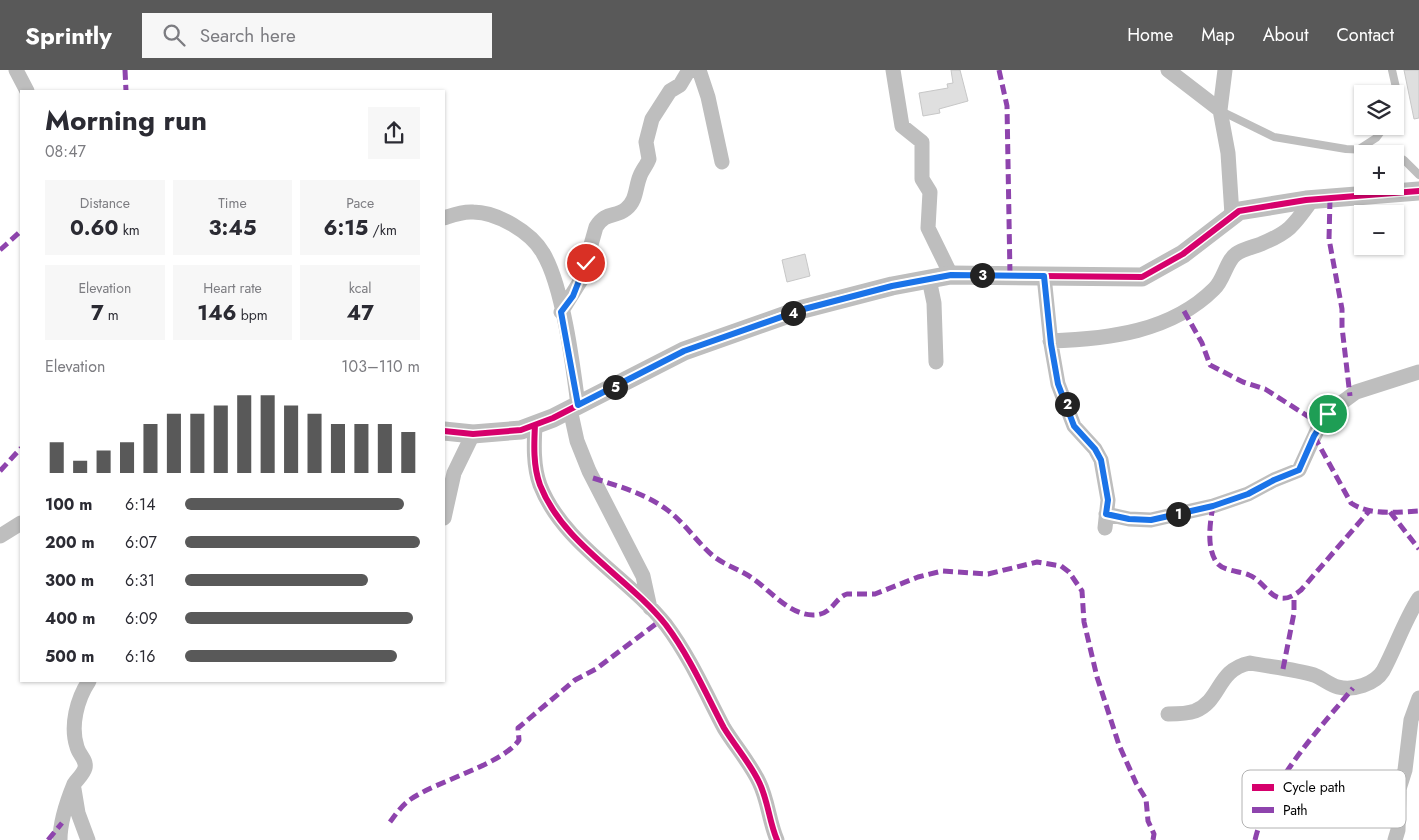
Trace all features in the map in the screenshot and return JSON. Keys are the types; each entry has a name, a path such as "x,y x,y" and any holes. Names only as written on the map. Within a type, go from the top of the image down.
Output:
{"street":[{"path":"16,70 26,90"},
{"path":"561,312 581,280 596,227 601,220 610,214 625,210 635,198 640,174 649,158 646,142 652,119 670,91 680,85 689,70"},
{"path":"699,70 708,97 722,162"},
{"path":"893,70 902,126 905,131 918,138 923,144 922,179 930,192 928,228 951,275"},
{"path":"1168,70 1220,110"},
{"path":"1225,70 1220,110 1228,153 1232,215"},
{"path":"445,431 474,434 521,430 574,407 684,351 804,309 951,275 1142,277 1183,254 1232,215 1252,208 1312,200 1419,191"},
{"path":"1050,341 1092,340 1122,335 1174,317 1214,289 1222,280 1236,255 1291,229 1312,200"},
{"path":"445,218 471,212 485,213 526,234 537,243 544,254 555,284 561,312 577,441 589,471 643,576 651,609"},
{"path":"1044,276 1050,341 1058,384 1074,426 1095,449 1101,460 1108,500 1106,521 1151,520 1224,504 1299,470 1320,424 1350,396 1419,372"},
{"path":"929,279 934,303 936,362"},
{"path":"535,425 533,450 539,484 553,509 572,532 651,609 671,633 701,681 728,734 759,781 777,840"},
{"path":"445,507 447,486 462,453 474,434"},
{"path":"0,536 20,524"},
{"path":"1168,714 1195,711 1205,705 1230,671 1239,665 1250,663 1315,676 1339,687 1353,688 1368,684 1382,672 1397,637 1419,598"},
{"path":"60,840 62,823 73,787 85,768 84,759 76,746 75,726 76,707 88,682"},
{"path":"1404,770 1411,720 1419,698"},
{"path":"73,787 78,813 88,840"}],"lane":[{"path":"1392,70 1395,85"},
{"path":"1220,110 1274,137 1354,150"},
{"path":"1365,145 1378,135"},
{"path":"1404,160 1419,175"}],"building":[{"path":"951,70 960,70 968,101 939,109 940,113 923,116 919,93 948,88 947,84 953,83"},
{"path":"1404,70 1419,70 1419,118 1414,119"},
{"path":"805,254 810,276 787,282 782,260"}],"marked path":[{"path":"125,70 126,90"},
{"path":"999,70 1007,106 1010,275"},
{"path":"1330,199 1329,239 1342,309 1342,327 1350,396"},
{"path":"0,250 20,232"},
{"path":"1184,311 1202,343 1210,365 1243,382 1265,389 1320,424"},
{"path":"1314,436 1351,503 1375,512 1419,511"},
{"path":"0,471 20,449"},
{"path":"593,478 631,490 658,503 679,520 706,550 759,583 780,601 804,614 813,615 825,612 842,596 847,594 875,594 918,577 942,571 988,574 1037,562 1061,566 1069,572 1082,591 1084,622 1097,677 1119,745 1136,783 1146,799 1148,821 1154,834 1153,840"},
{"path":"1213,506 1210,543 1217,563 1227,569 1249,575 1272,594 1284,598 1292,596 1301,590 1370,510"},
{"path":"1390,512 1419,549"},
{"path":"1283,669 1294,613 1294,596"},
{"path":"390,822 402,807 422,792 485,764 511,749 519,740 518,728 575,680 596,669 661,620"},
{"path":"1287,770 1353,688"},
{"path":"48,840 62,823"},
{"path":"1255,840 1259,828"}],"cycle path":[{"path":"445,431 473,434 521,430 553,418 684,351 803,309 892,286 951,275 1142,277 1183,254 1239,211 1306,200 1419,191"},
{"path":"535,425 536,470 540,485 550,506 580,543 634,591 675,637 724,728 759,782 777,840"}],"route":[{"path":"586,263 581,280 573,296 561,312 578,405 684,351 804,309 892,286 951,275 1044,276 1051,344 1058,384 1074,426 1089,441 1101,460 1108,500 1106,514 1129,519 1151,520 1224,504 1301,469 1307,449 1320,424 1328,414"}]}
